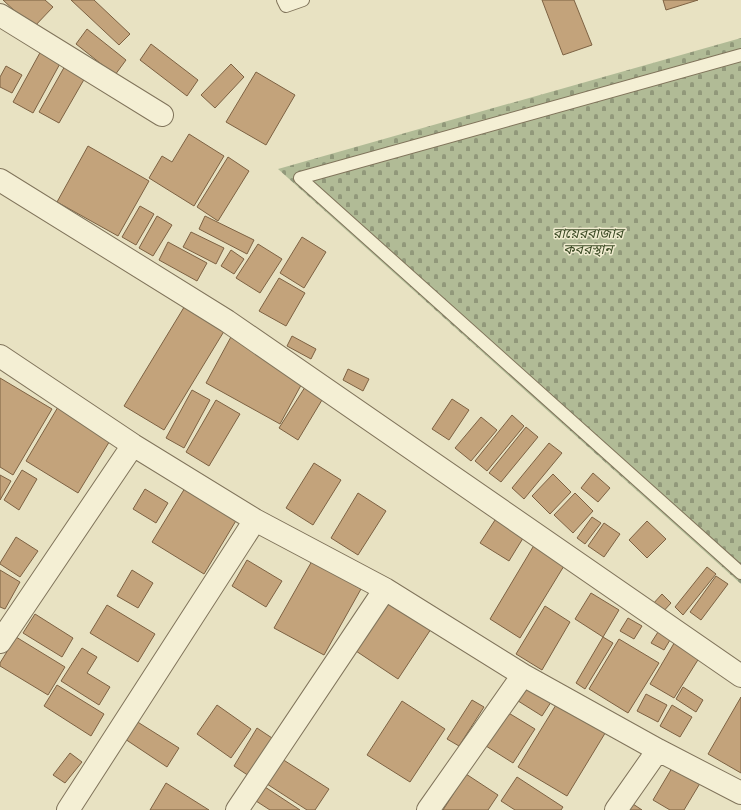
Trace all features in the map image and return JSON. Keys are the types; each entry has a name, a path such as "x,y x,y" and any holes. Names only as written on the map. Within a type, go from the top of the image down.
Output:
{"street":[{"path":"0,15 162,115"},
{"path":"0,180 227,321 741,676"},
{"path":"0,356 133,445 254,520 385,588 523,675 658,750 740,790"},
{"path":"0,642 133,445"},
{"path":"68,810 254,520"},
{"path":"237,810 385,588"},
{"path":"428,810 523,675"},
{"path":"616,810 658,750"}],"lane":[{"path":"284,0 286,6 303,0"},
{"path":"741,55 300,178 741,573"}],"green space":[{"name":"রায়েরবাজার কবরস্থান","path":"741,38 741,584 278,169"}],"building":[{"path":"3,0 45,0 53,7 33,28"},
{"path":"71,0 94,0 130,34 119,45"},
{"path":"542,0 574,0 592,45 563,55"},
{"path":"663,0 698,0 666,10"},
{"path":"87,29 126,60 115,75 76,44"},
{"path":"151,44 198,80 187,96 140,60"},
{"path":"42,49 62,60 33,113 13,102"},
{"path":"66,64 86,76 59,123 39,112"},
{"path":"231,64 244,77 215,108 201,95"},
{"path":"6,66 22,75 12,93 0,87 0,77"},
{"path":"256,72 295,95 266,145 226,122"},
{"path":"189,134 224,156 194,206 149,178 162,156 172,162"},
{"path":"88,146 149,181 118,236 57,202"},
{"path":"228,157 249,171 218,221 197,207"},
{"path":"140,206 154,214 136,245 122,237"},
{"path":"157,216 172,225 153,256 139,248"},
{"path":"205,216 254,240 247,254 199,229"},
{"path":"191,232 224,248 216,264 183,247"},
{"path":"302,237 326,252 304,288 280,273"},
{"path":"168,242 207,263 197,281 159,260"},
{"path":"258,244 282,259 260,293 236,278"},
{"path":"231,250 244,259 234,274 221,266"},
{"path":"279,278 305,293 286,326 259,311"},
{"path":"186,304 226,328 164,430 124,406"},
{"path":"232,335 306,376 280,424 206,383"},
{"path":"292,336 316,349 311,359 287,346"},
{"path":"348,369 369,379 363,391 343,380"},
{"path":"0,378 52,409 13,475 0,467"},
{"path":"307,384 325,395 298,440 279,428"},
{"path":"192,390 210,400 184,448 166,438"},
{"path":"452,399 469,410 449,440 432,429"},
{"path":"216,400 240,414 209,466 186,452"},
{"path":"58,407 111,439 78,493 26,461"},
{"path":"512,415 524,426 487,471 475,461"},
{"path":"481,417 497,430 471,461 455,448"},
{"path":"526,427 538,437 501,482 489,473"},
{"path":"549,443 562,453 524,499 512,488"},
{"path":"314,463 341,480 313,525 286,508"},
{"path":"22,470 37,479 19,510 4,500"},
{"path":"593,473 610,488 598,502 581,488"},
{"path":"553,474 571,492 550,514 532,496"},
{"path":"0,475 11,481 0,500"},
{"path":"185,488 237,519 204,574 152,542"},
{"path":"145,489 168,503 156,523 133,509"},
{"path":"358,493 386,511 358,555 331,538"},
{"path":"575,493 593,511 573,533 554,515"},
{"path":"497,517 525,535 509,561 480,543"},
{"path":"592,517 601,523 585,544 577,538"},
{"path":"647,521 666,539 647,558 629,540"},
{"path":"604,523 620,534 604,557 588,546"},
{"path":"16,537 38,551 20,577 0,564"},
{"path":"536,542 567,561 520,638 490,619"},
{"path":"247,560 282,581 266,607 232,586"},
{"path":"312,561 361,589 324,655 274,628"},
{"path":"707,567 716,574 683,615 675,607"},
{"path":"0,570 20,582 5,609 0,607"},
{"path":"132,570 153,583 138,608 117,596"},
{"path":"716,576 728,584 701,620 690,612"},
{"path":"591,593 619,610 603,637 575,619"},
{"path":"662,594 671,603 661,614 652,605"},
{"path":"390,598 433,626 398,679 356,651"},
{"path":"107,605 155,634 138,662 90,633"},
{"path":"545,606 570,622 542,670 516,654"},
{"path":"35,614 73,638 62,657 23,633"},
{"path":"628,618 642,626 634,639 620,631"},
{"path":"658,632 670,640 664,650 651,643"},
{"path":"16,637 65,667 48,695 0,666 0,663"},
{"path":"603,637 613,643 585,689 576,683"},
{"path":"619,639 659,663 628,713 589,689"},
{"path":"676,640 701,655 674,698 650,684"},
{"path":"82,648 97,657 87,673 110,687 99,705 61,681"},
{"path":"527,683 553,699 542,716 515,699"},
{"path":"57,685 104,714 91,736 44,706"},
{"path":"683,687 703,700 696,712 676,699"},
{"path":"646,694 667,705 658,722 637,711"},
{"path":"741,697 741,773 708,754"},
{"path":"472,700 484,707 459,746 447,739"},
{"path":"559,700 607,730 567,796 518,767"},
{"path":"402,701 445,729 410,782 367,755"},
{"path":"217,705 251,729 231,758 197,734"},
{"path":"672,705 692,717 680,737 660,726"},
{"path":"507,712 535,729 513,763 486,746"},
{"path":"136,721 179,748 167,767 125,739"},
{"path":"257,728 272,738 249,776 234,766"},
{"path":"70,753 82,762 65,783 53,775"},
{"path":"282,759 329,789 315,810 307,810 267,784"},
{"path":"675,763 702,780 684,810 670,810 653,800"},
{"path":"466,774 498,795 488,810 443,810"},
{"path":"517,777 563,807 561,810 515,810 501,801"},
{"path":"166,783 209,810 150,810"},
{"path":"265,787 300,810 270,810 256,801"},
{"path":"630,802 642,810 625,810"}]}
